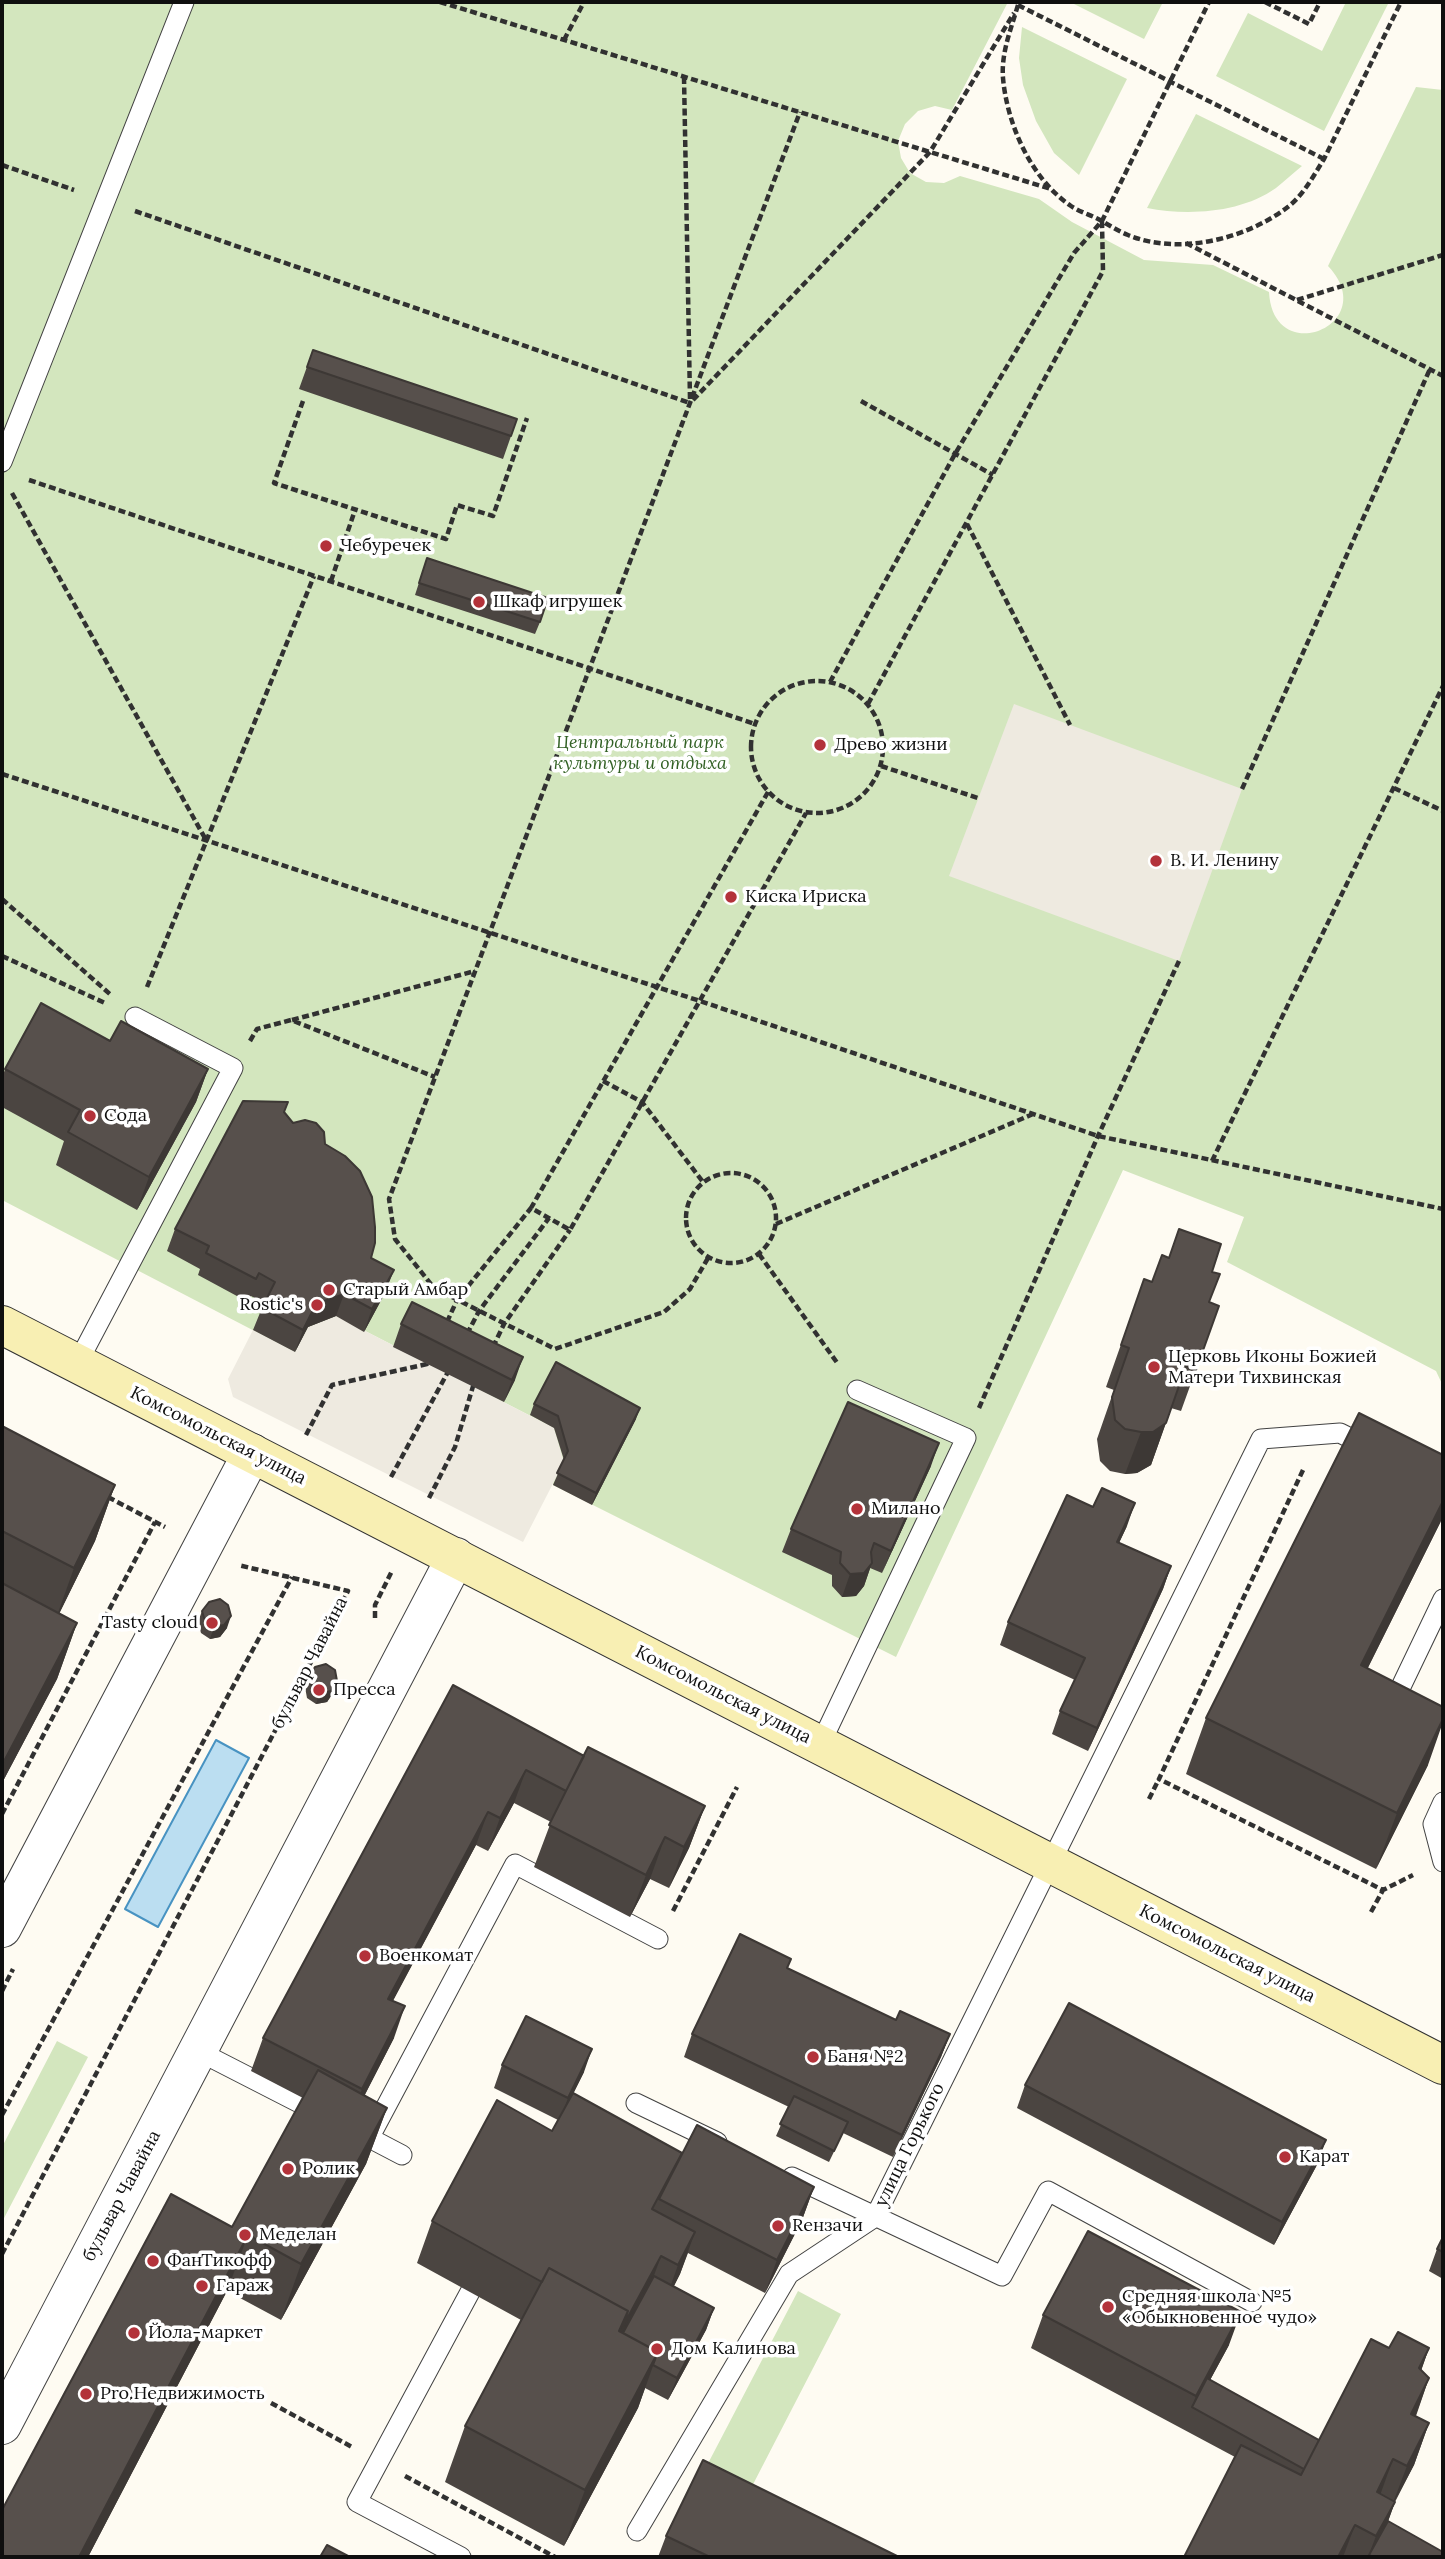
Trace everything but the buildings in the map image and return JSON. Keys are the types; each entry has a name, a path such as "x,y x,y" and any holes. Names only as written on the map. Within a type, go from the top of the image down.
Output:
{"main road":[{"name":"Комсомольская улица","path":"2,1325 1443,2065"}],"street":[{"path":"2,1928 252,1453"},
{"name":"бульвар Чавайна","path":"2,2425 456,1558"}],"lane":[{"path":"2,462 184,2"},
{"path":"77,1364 233,1068 135,1017"},
{"path":"820,1745 966,1438 857,1390"},
{"name":"улица Горького","path":"637,2531 789,2274 875,2217 1261,1439 1340,1433 1386,1455"},
{"path":"1398,1695 1443,1600"},
{"path":"1443,1802 1433,1824 1443,1861"},
{"path":"369,2138 516,1864 658,1939"},
{"path":"198,2050 402,2155"},
{"path":"636,2104 732,2149"},
{"path":"780,2172 1002,2276 1048,2191 1252,2302"},
{"path":"461,2557 357,2502 470,2292"}],"path":[{"path":"440,2 1055,190"},
{"path":"565,40 584,2"},
{"path":"830,682 955,454 1074,253 1102,221 1209,2"},
{"path":"1265,2 1309,24 1320,2"},
{"path":"1019,4 1005,44 1003,76 1010,113 1023,148 1044,179 1070,205 1129,236 1158,242 1186,243 1214,240 1242,232 1291,205 1309,184 1324,159 1401,2"},
{"path":"690,403 930,152 1019,4"},
{"path":"1019,4 1324,159"},
{"path":"684,77 690,403"},
{"path":"708,1258 690,1289 664,1312 555,1349 434,1288 395,1239 389,1199 800,112"},
{"path":"2,164 690,403"},
{"path":"869,705 1102,271 1102,221"},
{"path":"1186,243 1443,376"},
{"path":"1296,300 1443,255"},
{"path":"1242,789 1430,369"},
{"path":"303,401 274,483 446,539 457,505 493,516 527,418"},
{"path":"861,401 993,475"},
{"path":"28,480 755,724"},
{"path":"9,487 206,841"},
{"path":"331,582 355,510"},
{"path":"967,524 1070,725"},
{"path":"135,1017 314,576"},
{"path":"830,682 851,690 869,705 879,723 884,744 881,766 865,793 838,811 806,813 785,806 768,792 755,771 751,747 755,724 772,698 800,683 830,682"},
{"path":"1212,1160 1443,686"},
{"path":"881,766 978,798"},
{"path":"2,774 657,987 1098,1136 1443,1209"},
{"path":"1394,788 1443,811"},
{"path":"442,1331 457,1300 531,1208 768,792"},
{"path":"531,1208 569,1230 806,813"},
{"path":"2,899 135,1017"},
{"path":"2,956 135,1017"},
{"path":"966,1438 1098,1136 1179,961"},
{"path":"233,1068 257,1029 475,971"},
{"path":"291,1020 435,1077"},
{"path":"603,1080 642,1102 703,1182"},
{"path":"776,1224 1033,1114"},
{"path":"737,1173 754,1179 767,1190 775,1206 776,1224 771,1241 759,1254 743,1262 725,1264 708,1258 695,1246 686,1230 686,1212 691,1195 703,1182 719,1174 737,1173"},
{"path":"464,1341 479,1311 549,1218"},
{"path":"759,1254 857,1390"},
{"path":"288,1472 332,1385 426,1364 432,1352"},
{"path":"391,1476 453,1363"},
{"path":"1149,1799 1306,1464"},
{"path":"2,1814 155,1522 96,1491"},
{"path":"229,1571 239,1566 245,1554"},
{"path":"2,2115 292,1577 239,1566"},
{"name":"бульвар Чавайна","path":"2,2254 348,1591 292,1577"},
{"path":"1159,1779 1382,1889"},
{"path":"658,1939 737,1787"},
{"path":"1371,1912 1382,1889 1443,1861"},
{"path":"2,1991 15,1966"},
{"path":"271,2403 555,2557"}],"green space":[{"name":"Центральный парк культуры и отдыха","path":"2,2 1008,2 952,110 935,106 918,111 905,124 898,141 901,158 910,173 926,182 944,183 960,176 1039,199 1072,222 1144,260 1213,265 1269,292 1275,316 1288,329 1304,333 1321,330 1335,320 1343,306 1341,287 1328,266 1416,87 1443,90 1443,1386 1436,1371 1227,1262 1244,1217 1123,1170 896,1657 553,1485 554,1428 336,1316 295,1352 2,1200"},
{"path":"1070,2 1163,2 1144,39"},
{"path":"1346,2 1389,2 1324,131 1216,76 1248,13 1322,51"},
{"path":"1022,27 1127,79 1079,175 1054,153 1036,121 1023,85 1019,58"},
{"path":"1196,114 1302,166 1276,188 1247,203 1197,212 1147,208"},
{"path":"57,2041 88,2057 2,2222 2,2147"},
{"path":"798,2291 841,2314 747,2496 703,2473"}],"shaded area":[{"path":"1014,704 1242,789 1179,961 949,876"},
{"path":"336,1316 554,1428 564,1462 523,1542 233,1397 228,1379 253,1330 295,1352 308,1327"}],"water":[{"path":"216,1740 249,1758 158,1927 125,1909"}],"place":[{"name":"Чебуречек","path":"326,546"},
{"name":"Шкаф игрушек","path":"479,602"},
{"name":"Древо жизни","path":"820,745"},
{"name":"В. И. Ленину","path":"1156,861"},
{"name":"Киска Ириска","path":"731,897"},
{"name":"Сода","path":"90,1116"},
{"name":"Старый Амбар","path":"329,1290"},
{"name":"Rostic's","path":"317,1305"},
{"name":"Церковь Иконы Божией Матери Тихвинская","path":"1154,1367"},
{"name":"Милано","path":"857,1509"},
{"name":"Tasty cloud","path":"212,1623"},
{"name":"Пресса","path":"319,1690"},
{"name":"Военкомат","path":"365,1956"},
{"name":"Баня №2","path":"813,2057"},
{"name":"Карат","path":"1285,2157"},
{"name":"Ролик","path":"288,2169"},
{"name":"Rензачи","path":"778,2226"},
{"name":"Меделан","path":"245,2235"},
{"name":"ФанТикофф","path":"153,2261"},
{"name":"Гараж","path":"202,2286"},
{"name":"Средняя школа №5 «Обыкновенное чудо»","path":"1108,2307"},
{"name":"Йола-маркет","path":"134,2333"},
{"name":"Дом Калинова","path":"657,2349"},
{"name":"Pro.Недвижимость","path":"86,2394"}]}
